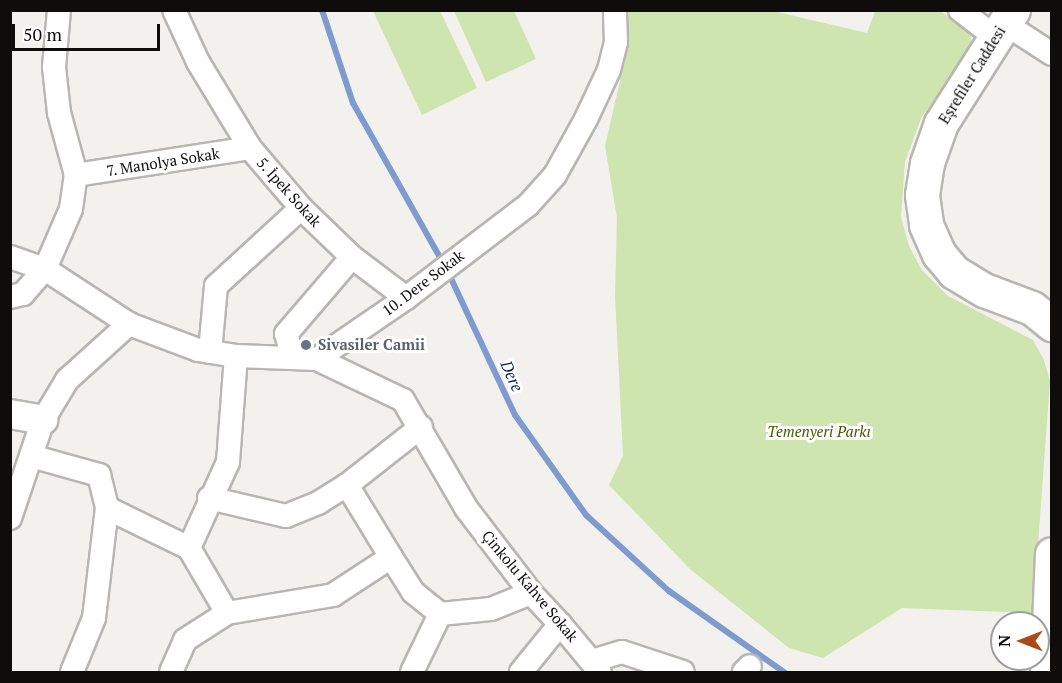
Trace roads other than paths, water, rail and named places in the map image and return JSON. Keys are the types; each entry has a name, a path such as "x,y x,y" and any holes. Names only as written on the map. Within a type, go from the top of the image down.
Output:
{"main road":[{"name":"Eşrefiler Caddesi","path":"1004,23 941,123 927,163 922,195 926,225 939,254 954,272 984,290 1032,308 1052,324"},
{"path":"1047,672 1052,554"}],"street":[{"path":"10,297 23,294 45,269 71,209 76,175 60,113 54,67 60,10"},
{"name":"5. İpek Sokak","path":"174,10 198,62 250,148 301,208 352,257 406,298"},
{"name":"10. Dere Sokak","path":"317,359 406,298 528,205 555,175 586,119 609,70 616,42 615,10"},
{"path":"960,10 1004,23 1052,54"},
{"name":"7. Manolya Sokak","path":"76,175 250,148"},
{"path":"210,352 216,286 301,208"},
{"name":"Çinkolu Kahve Sokak","path":"10,257 45,269 129,324 210,352 236,356 317,359 403,400 421,427 466,508 531,593 561,624 596,667"},
{"path":"293,358 286,334 352,257"},
{"path":"10,519 43,420 67,380 129,324"},
{"path":"189,548 228,462 236,356"},
{"path":"10,414 43,420"},
{"path":"210,498 286,516 318,503 347,485 421,427"},
{"path":"31,456 99,475 107,508 94,618 72,672"},
{"path":"347,485 413,592 440,614 491,609 531,593"},
{"path":"107,508 189,548 227,613"},
{"path":"171,672 185,640 227,613 333,595 391,557"},
{"path":"412,672 440,614"},
{"path":"521,672 561,624"},
{"path":"596,667 622,652 683,672"}],"waterway":[{"name":"Dere","path":"322,10 353,103 443,263"},
{"name":"Dere","path":"448,272 515,415 586,515 669,591 784,672"}],"place":[{"name":"Sivasiler Camii","path":"306,345"}],"park label":[{"name":"Temenyeri Parkı","path":"819,432"}]}
